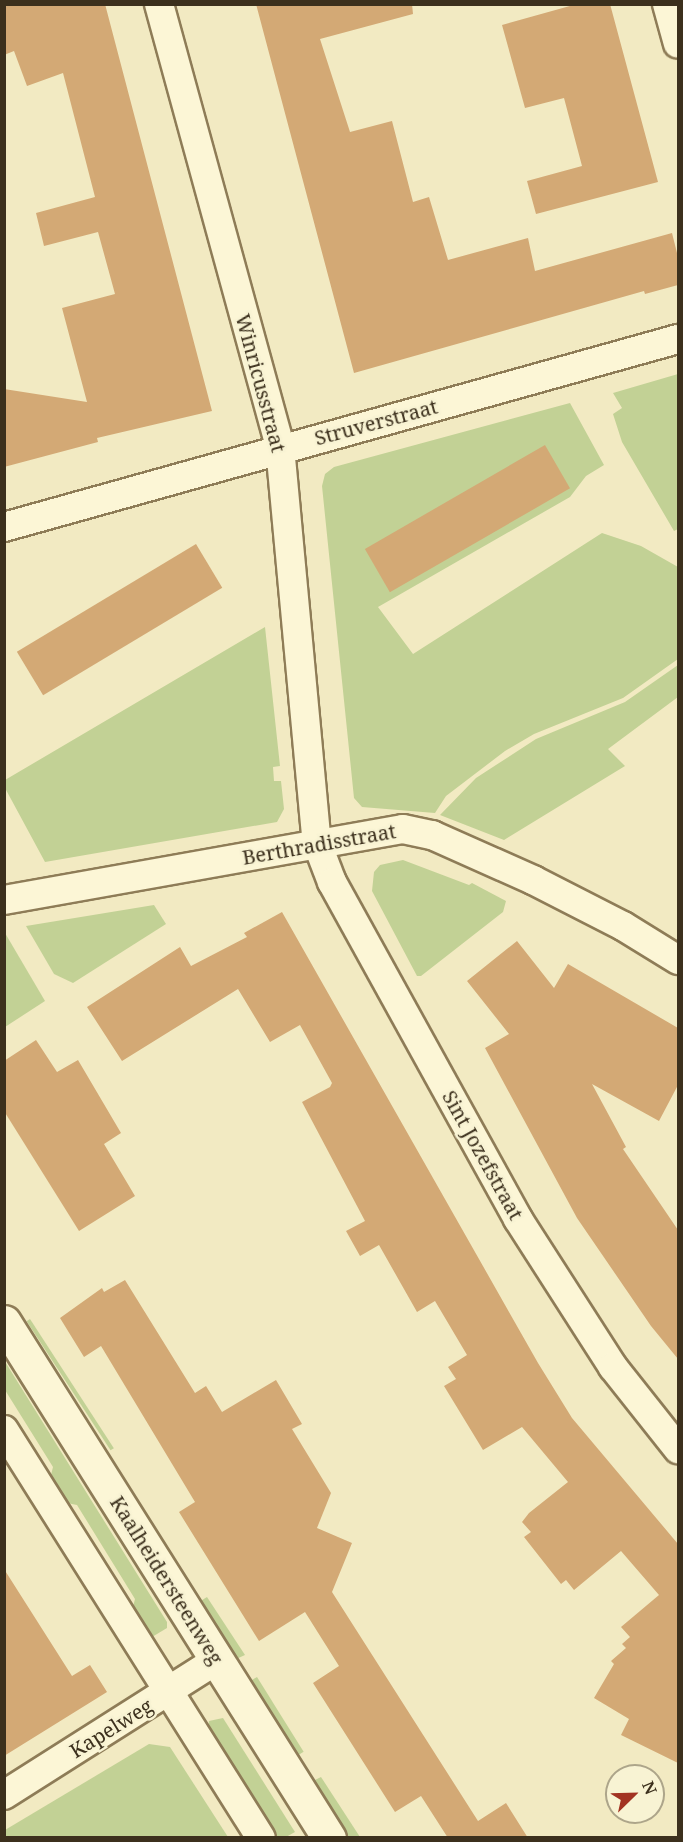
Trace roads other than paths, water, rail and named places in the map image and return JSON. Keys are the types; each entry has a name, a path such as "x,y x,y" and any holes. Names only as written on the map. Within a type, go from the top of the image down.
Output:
{"street":[{"name":"Winricusstraat","path":"159,4 280,447 317,843"},
{"path":"666,4 678,44"},
{"name":"Struverstraat","path":"4,527 280,447 678,339"},
{"name":"Berthradisstraat","path":"4,900 403,829 432,835 593,910 678,960"},
{"name":"Sint Jozefstraat","path":"317,843 332,882 518,1219 613,1367 678,1449"},
{"name":"Kaalheidersteenweg","path":"4,1322 329,1838"},
{"path":"4,1430 261,1838"},
{"name":"Kapelweg","path":"4,1795 217,1660"}]}
